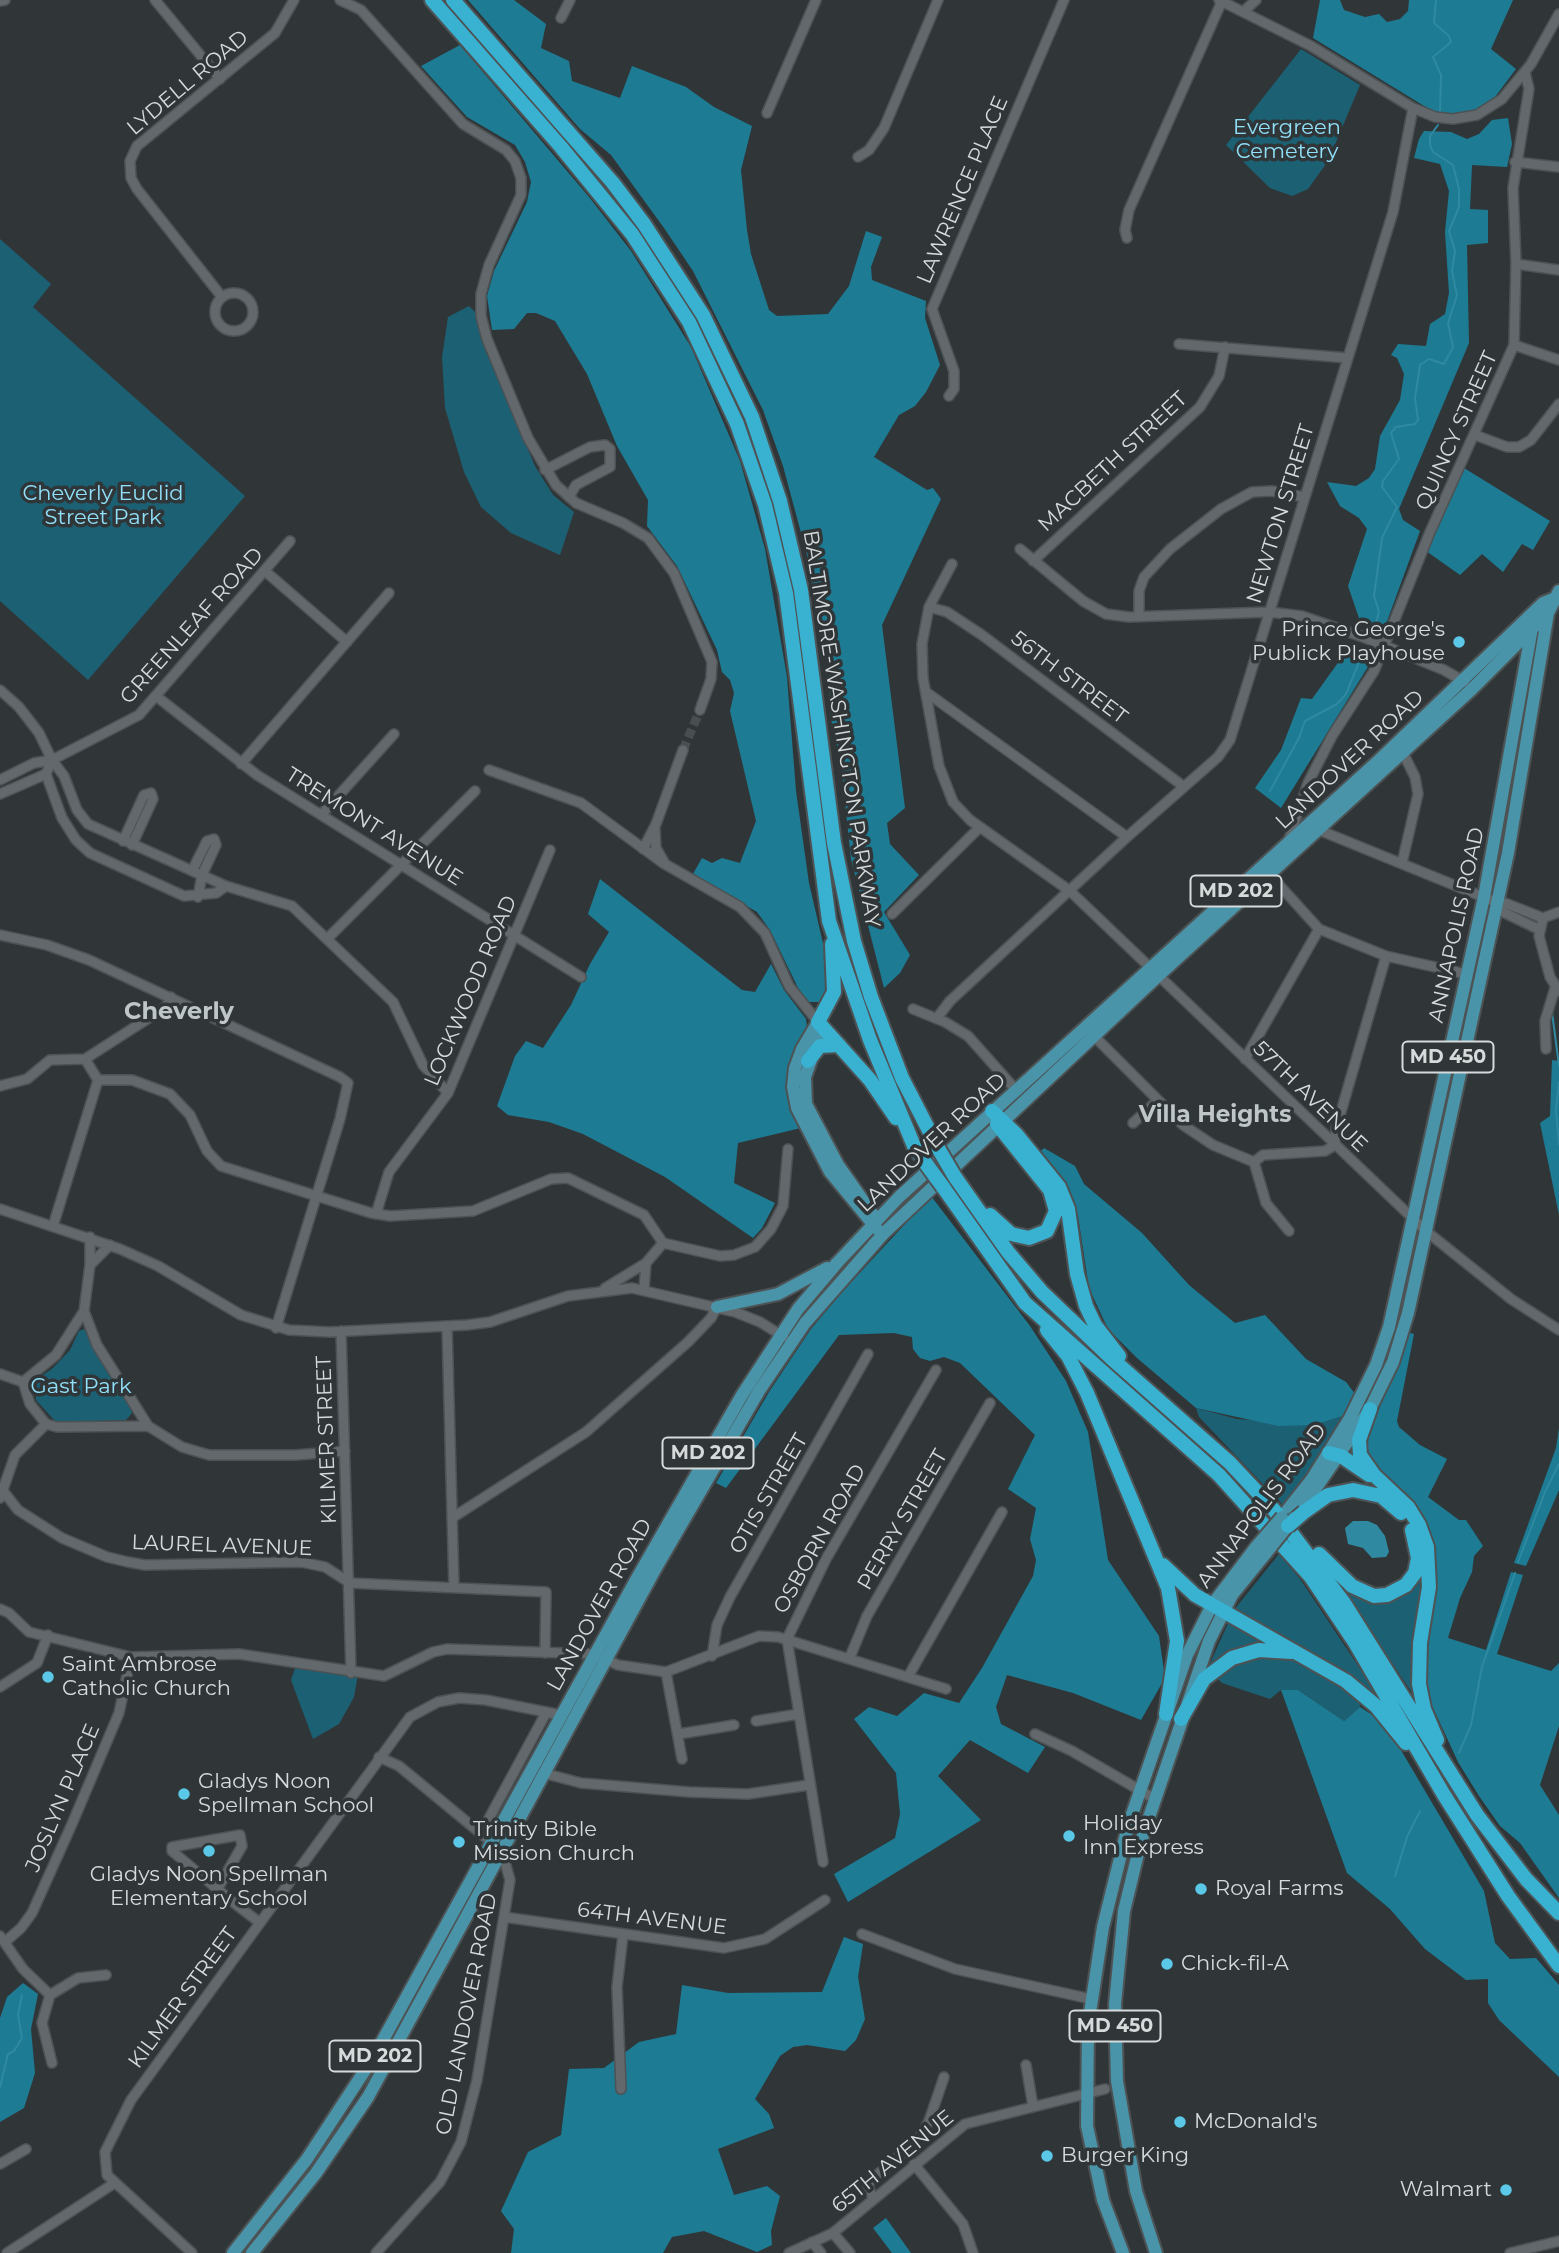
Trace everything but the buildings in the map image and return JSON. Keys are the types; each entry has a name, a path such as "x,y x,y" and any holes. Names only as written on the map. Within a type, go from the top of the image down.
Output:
{"highway":[{"name":"BALTIMORE-WASHINGTON PARKWAY","path":"432,0 625,224 670,290 719,381 751,461 776,546 792,632 829,921 870,1041 914,1146 1025,1303 1219,1475 1287,1550 1354,1641 1444,1795 1508,1896 1559,1966"},
{"name":"BALTIMORE-WASHINGTON PARKWAY","path":"453,0 605,174 644,224 703,315 752,417 780,501 801,590 834,844 851,929 885,1036 902,1078 938,1148 1008,1252 1042,1292 1230,1463 1274,1510 1344,1603 1467,1801 1510,1859 1559,1913"},
{"path":"829,921 834,992 818,1023 870,1080 914,1146"},
{"path":"808,1061 820,1046 839,1045"},
{"path":"958,1180 1005,1231 1015,1236 1034,1238 1052,1223 1056,1206 1051,1190 998,1119"},
{"path":"998,1119 1052,1176 1064,1196 1071,1222 1077,1275 1090,1315 1114,1350 1157,1398"},
{"path":"1025,1303 1076,1371 1168,1588 1177,1627 1176,1662 1166,1714"},
{"path":"1274,1510 1352,1586 1374,1595 1387,1595 1400,1590 1411,1580 1419,1558 1415,1540 1406,1518 1384,1492 1359,1451 1361,1432 1370,1409"},
{"path":"1335,1457 1415,1517 1427,1547 1429,1587 1418,1666 1421,1698 1438,1744 1467,1801"},
{"path":"1287,1526 1302,1506 1336,1492 1384,1492"},
{"path":"1151,1550 1185,1588 1346,1681 1376,1706 1444,1795"},
{"path":"1181,1719 1204,1679 1232,1658 1270,1649 1307,1658"}],"main road":[{"name":"LANDOVER ROAD","path":"233,2253 283,2192 349,2098 485,1837 600,1657 738,1425 792,1342 884,1233 998,1119 1016,1090 1271,876 1403,753 1533,620 1548,613 1556,595"},
{"name":"LANDOVER ROAD","path":"252,2253 316,2173 368,2097 544,1773 600,1657 779,1334 836,1263 900,1197 1095,1037 1155,971 1307,824 1512,650 1543,603 1556,595"},
{"name":"ANNAPOLIS ROAD","path":"1123,2253 1097,2179 1087,2126 1091,1999 1110,1894 1140,1790 1166,1714 1203,1621 1217,1608 1261,1550 1302,1506 1370,1409 1398,1348 1498,903 1548,613"},
{"name":"ANNAPOLIS ROAD","path":"1335,1457 1385,1340 1414,1218 1484,897 1533,620"},
{"path":"1512,650 1527,656"},
{"path":"818,1023 820,1035 808,1061 804,1088 810,1115 838,1165 861,1196 874,1222"},
{"path":"818,1023 802,1049 795,1068 793,1087 797,1108 830,1172 884,1233"},
{"path":"861,1196 881,1203 900,1197"},
{"path":"717,1307 778,1294 836,1263"},
{"name":"ANNAPOLIS ROAD","path":"1261,1550 1287,1526"},
{"name":"ANNAPOLIS ROAD","path":"1156,2253 1131,2168 1120,2108 1115,2036 1116,1977 1124,1911 1155,1800 1217,1608"},
{"path":"1155,1800 1151,1786 1203,1621"}],"street":[{"path":"155,0 220,79"},
{"name":"LYDELL ROAD","path":"222,297 137,189 129,170 137,146 275,33 294,0"},
{"path":"340,0 361,10 464,124 511,155 518,167 522,187 517,207 484,282 481,316 491,351 545,470 569,497 648,538 674,573 712,662 711,679 700,710"},
{"path":"561,18 570,0"},
{"path":"767,113 816,0"},
{"path":"858,157 869,150 884,128 938,0"},
{"name":"LAWRENCE PLACE","path":"949,396 954,389 954,371 932,309 1064,0"},
{"path":"1243,12 1256,0"},
{"path":"1128,238 1125,230 1129,210 1221,1 1322,52 1413,108 1440,118 1459,120 1477,116 1496,105 1525,72 1559,14"},
{"name":"QUINCY STREET","path":"1289,842 1308,783 1332,736 1374,671 1430,532 1514,345 1515,162 1530,84 1525,72"},
{"name":"NEWTON STREET","path":"937,1018 950,1002 1127,837 1218,757 1230,740 1393,212 1413,108"},
{"path":"1515,162 1559,167"},
{"path":"1516,264 1559,270"},
{"path":"238,293 251,304 253,316 243,330 232,332 218,323 215,307 222,297 238,293"},
{"path":"1179,344 1349,358"},
{"path":"1514,345 1559,360"},
{"name":"MACBETH STREET","path":"1032,561 1200,407 1219,376 1225,347"},
{"path":"1475,435 1507,447 1519,447 1536,434 1559,404"},
{"path":"545,470 590,447 605,445 610,449 610,467 576,485 569,497"},
{"path":"1139,617 1138,600 1144,577 1170,549 1221,509 1252,492 1272,491 1304,497"},
{"name":"GREENLEAF ROAD","path":"0,780 34,763 51,760 129,721 156,696 290,541"},
{"path":"1020,549 1095,609 1116,616 1269,612 1317,620 1384,646 1468,685"},
{"name":"57TH AVENUE","path":"952,564 929,607 922,645 926,692 946,789 961,813 1070,891 1426,1231 1511,1299 1559,1330"},
{"path":"265,571 347,642"},
{"path":"241,764 389,593"},
{"name":"56TH STREET","path":"929,607 947,612 982,635 1183,786"},
{"path":"0,690 30,721 51,760 64,776 82,819 128,843 226,886 289,904 393,1002 423,1065 448,1093"},
{"path":"926,692 1127,837"},
{"name":"TREMONT AVENUE","path":"156,696 241,764 581,977"},
{"path":"322,814 394,734"},
{"path":"643,849 656,824 684,750"},
{"path":"1402,863 1418,794 1415,776 1403,753"},
{"path":"51,760 46,774 62,818 84,848 184,896 198,897 216,893 226,886"},
{"path":"489,770 581,803 664,864 750,914 765,933 789,986 818,1023"},
{"path":"0,794 46,774"},
{"path":"327,939 475,791"},
{"path":"151,793 153,799 128,843 144,795 151,793"},
{"path":"656,824 656,848 664,864"},
{"path":"1307,824 1498,903 1543,918 1559,912"},
{"path":"892,914 980,827"},
{"path":"192,872 207,841 214,839 216,845 202,875 198,897"},
{"name":"LOCKWOOD ROAD","path":"376,1214 389,1172 448,1093 550,850"},
{"path":"1271,876 1319,929 1386,956 1466,974"},
{"path":"1498,903 1503,912 1538,929"},
{"path":"1543,918 1538,929 1546,967 1557,990 1545,1021 1546,1049"},
{"path":"1245,1059 1319,929"},
{"path":"0,935 68,951 340,1077 349,1088 276,1328"},
{"path":"1254,1162 1263,1155 1325,1152 1335,1145 1386,956"},
{"path":"0,1086 27,1079 50,1060 85,1059 166,1007 171,997"},
{"path":"913,1009 937,1018 968,1037 1016,1090"},
{"path":"1095,1037 1157,1101 1194,1133 1254,1162 1266,1203 1289,1231"},
{"path":"53,1226 98,1080 85,1059"},
{"path":"98,1080 132,1080 161,1088 190,1115 216,1163 376,1214 473,1210 562,1177 644,1215 663,1244 720,1256 734,1255 755,1247 771,1229 783,1206 789,1149"},
{"path":"1133,1124 1157,1101"},
{"path":"0,1209 110,1245 158,1266 241,1315 276,1328 341,1331 489,1322 559,1299 602,1289 644,1289 748,1316 792,1342"},
{"path":"23,1382 56,1355 84,1311 90,1265 90,1237"},
{"path":"602,1289 646,1263 663,1244"},
{"path":"90,1265 110,1245"},
{"path":"644,1289 646,1263"},
{"path":"452,1518 586,1432 688,1342 711,1318 717,1307"},
{"path":"84,1311 97,1345 148,1426 182,1447 209,1455 282,1456 345,1451"},
{"path":"447,1326 454,1587"},
{"name":"KILMER STREET","path":"341,1331 351,1672"},
{"name":"OTIS STREET","path":"712,1656 717,1625 730,1597 868,1354"},
{"name":"OSBORN ROAD","path":"823,1862 787,1639 826,1559 936,1370"},
{"path":"0,1374 23,1382"},
{"path":"23,1382 30,1404 46,1424 57,1427 148,1426"},
{"name":"PERRY STREET","path":"850,1657 867,1616 990,1403"},
{"path":"1,1492 15,1455 46,1424"},
{"name":"LAUREL AVENUE","path":"1,1492 18,1510 62,1538 107,1558 145,1565 301,1562 326,1567 349,1583 547,1592 545,1653"},
{"path":"909,1675 1002,1512"},
{"path":"0,1609 9,1613 29,1632 131,1657 239,1654 351,1672 389,1675 440,1650 600,1657 645,1671 666,1672 759,1636 787,1639 909,1675 946,1689"},
{"path":"0,1687 37,1663 48,1635"},
{"name":"JOSLYN PLACE","path":"2,1939 21,1928 32,1913 119,1713 131,1657"},
{"path":"666,1672 682,1759"},
{"name":"KILMER STREET","path":"113,2184 104,2165 105,2152 131,2100 410,1717 438,1702 475,1699 561,1715"},
{"path":"485,1837 546,1713"},
{"path":"756,1721 799,1714"},
{"path":"679,1734 734,1725"},
{"path":"1035,1734 1072,1751 1155,1800"},
{"name":"OLD LANDOVER ROAD","path":"376,2253 440,2182 461,2142 477,2080 510,1880 500,1853 485,1837 399,1766 379,1758"},
{"path":"544,1773 581,1783 700,1793 748,1794 809,1785"},
{"path":"218,1888 242,1846 240,1835 172,1847 173,1851 218,1888 260,1922"},
{"name":"64TH AVENUE","path":"504,1917 715,1948 734,1947 771,1936 825,1900"},
{"path":"862,1934 954,1969 1091,1999"},
{"path":"621,2089 617,1987 623,1935"},
{"path":"2,1939 23,1969 50,1995"},
{"path":"52,2063 42,2016 50,1995 78,1978 106,1975"},
{"path":"1026,2065 1033,2106"},
{"path":"873,2198 868,2186 871,2180 918,2140 929,2121 944,2077"},
{"name":"65TH AVENUE","path":"789,2253 833,2233 928,2151 965,2124 1105,2089"},
{"path":"918,2140 928,2151"},
{"path":"0,2164 26,2149"},
{"path":"914,2164 963,2224 974,2253"},
{"path":"7,2253 113,2184 192,2253"},
{"path":"833,2233 850,2253"},
{"path":"1510,2253 1559,2241"},
{"path":"812,2242 821,2253"}],"green space":[{"name":"Evergreen Cemetery","path":"1301,49 1360,85 1328,161 1308,189 1292,196 1270,188 1226,145"},
{"name":"Cheverly Euclid Street Park","path":"0,239 51,284 33,307 245,496 88,680 0,601"},
{"path":"469,306 476,313 482,342 535,466 553,495 574,512 560,555 511,533 481,507 464,472 445,408 442,357 448,317"},
{"name":"Gast Park","path":"84,1329 130,1407 132,1413 126,1420 56,1422 36,1400 36,1387 40,1377 70,1350 79,1331"},
{"path":"1196,1408 1237,1419 1314,1425 1343,1416 1318,1460 1283,1505 1199,1417"},
{"path":"1347,1463 1403,1504 1425,1548 1415,1697 1334,1578 1365,1596 1412,1584 1414,1528 1400,1506 1345,1466"},
{"path":"1279,1554 1300,1579 1387,1709 1234,1610"},
{"path":"1230,1619 1281,1646 1208,1668"},
{"path":"1284,1655 1306,1663 1359,1696 1360,1707 1344,1721 1298,1690 1281,1690 1270,1699 1222,1683 1214,1675 1244,1656"},
{"path":"297,1663 358,1674 354,1697 339,1724 313,1739 291,1680"}],"shaded area":[{"path":"468,0 514,0 546,24 541,48 569,61 572,81 620,98 632,66 686,87 714,107 752,126 741,170 747,230 751,254 769,310 777,316 828,314 849,286 866,231 882,237 871,267 872,280 926,301 925,318 940,365 926,392 915,406 899,415 874,457 927,490 933,488 941,499 882,625 905,808 887,823 890,844 919,875 884,912 910,955 900,973 884,988 851,859 841,764 830,715 829,662 820,634 807,555 783,466 763,410 693,271 664,228 611,155 580,129"},
{"path":"1320,0 1340,0 1344,10 1365,17 1379,14 1387,22 1400,19 1408,11 1409,0 1513,0 1491,49 1516,69 1495,97 1476,110 1459,114 1434,112 1313,38"},
{"path":"460,45 589,197 631,251 691,347 740,461 765,549 787,677 796,791 809,883 831,978 824,999 820,1002 809,1002 800,992 770,930 757,912 693,874 702,858 712,863 722,858 740,863 756,821 730,711 734,693 730,680 722,672 717,650 677,566 647,526 648,500 617,446 587,374 555,321 536,313 527,313 514,329 492,330 487,296 494,271 527,202 531,182 525,162 515,145 467,117 421,66"},
{"path":"1508,118 1512,144 1507,167 1472,165 1470,209 1488,210 1488,243 1467,245 1469,343 1399,509 1403,520 1420,531 1382,635 1361,624 1348,586 1367,529 1359,518 1340,506 1327,482 1356,486 1369,478 1375,469 1380,436 1400,400 1404,374 1397,358 1391,355 1398,344 1426,346 1430,324 1445,314 1449,293 1445,232 1449,191 1440,164 1414,158 1419,139 1424,131 1451,132 1467,139 1479,134 1492,120"},
{"path":"1464,468 1550,521 1533,550 1522,544 1503,572 1482,554 1460,575 1426,551"},
{"path":"1350,646 1372,654 1369,665 1281,808 1255,788 1281,750 1301,698 1312,699"},
{"path":"600,879 742,990 755,992 771,964 784,990 806,1019 807,1028 796,1048 801,1128 738,1143 734,1183 775,1203 762,1228 753,1238 665,1177 583,1134 549,1122 508,1115 497,1106 515,1056 526,1041 543,1048 571,1005 609,932 588,914"},
{"path":"1552,1060 1559,1061 1559,1215 1540,1123 1550,1116"},
{"path":"1044,1148 1075,1166 1084,1184 1142,1233 1189,1285 1235,1323 1265,1315 1306,1359 1346,1382 1355,1394 1343,1416 1314,1425 1278,1426 1196,1408 1137,1358 1108,1329 1089,1288 1078,1216 1069,1188 1040,1152"},
{"path":"931,1196 1030,1326 1066,1381 1088,1432 1108,1560 1159,1636 1165,1678 1141,1720 1073,1693 1007,1675 996,1707 1001,1724 1045,1747 1028,1773 970,1740 938,1776 981,1820 848,1902 834,1874 895,1838 900,1814 896,1773 854,1719 869,1707 897,1716 924,1693 959,1703 982,1668 1033,1576 1036,1560 1030,1539 1036,1508 1008,1489 1035,1435 960,1363 944,1357 930,1361 920,1358 913,1349 912,1337 894,1333 839,1335 726,1488 716,1483 769,1392 811,1329"},
{"path":"1410,1333 1414,1334 1397,1421 1399,1427 1420,1445 1447,1459 1428,1497 1459,1520 1466,1520 1483,1546 1474,1556 1472,1572 1460,1598 1448,1638 1486,1650 1511,1572 1523,1575 1497,1654 1551,1671 1559,1663 1559,1726 1540,1785 1559,1815 1559,1898 1520,1843 1500,1826 1479,1796 1458,1762 1428,1697 1423,1678 1433,1559 1368,1458 1364,1446"},
{"path":"1559,1428 1559,1490 1526,1566 1514,1563 1556,1448"},
{"path":"1353,1521 1368,1521 1377,1525 1385,1536 1389,1552 1386,1557 1372,1558 1363,1548 1348,1544 1345,1528"},
{"path":"1281,1690 1298,1690 1344,1721 1360,1707 1377,1718 1395,1740 1484,1891 1495,1943 1510,1959 1536,1958 1559,1985 1559,2077 1499,2020 1488,2003 1488,1979 1466,1980 1425,1949 1390,1909 1347,1873"},
{"path":"844,1937 863,1944 858,1977 865,2019 856,2040 845,2051 807,2045 793,2047 780,2056 755,2099 769,2114 774,2128 718,2149 734,2195 767,2186 780,2196 771,2231 772,2245 757,2252 704,2231 672,2237 663,2253 511,2253 514,2229 501,2211 528,2152 561,2135 569,2069 604,2068 639,2042 676,2034 682,1985 728,1993 822,1992"},
{"path":"23,1983 38,1994 31,2029 35,2073 24,2108 0,2122 0,2018 7,1997"},
{"path":"886,2218 911,2253 892,2253 873,2228"}],"waterway":[{"path":"1436,0 1434,23 1449,36 1451,42 1433,57 1441,75 1440,113"},
{"path":"1375,627 1379,612 1374,596 1382,538 1397,507 1382,487 1383,481 1399,459 1391,433 1396,427 1415,424 1418,420 1415,398 1420,365 1429,359 1444,364 1453,347 1448,323 1457,295 1452,271 1455,251 1449,231 1459,207 1459,189 1453,165 1433,152 1430,145 1430,136 1438,125"},
{"path":"1270,791 1299,738 1305,721 1337,704 1346,694 1362,655"},
{"path":"1552,1012 1559,1066"},
{"path":"1559,1082 1556,1110 1559,1144"},
{"path":"1518,1562 1545,1492 1559,1464"},
{"path":"1459,1753 1471,1725 1482,1667 1515,1573"},
{"path":"1395,1876 1407,1837 1420,1811"},
{"path":"0,2087 8,2054 14,2051 22,2038 18,2015 22,1995"}],"tunnel":[{"path":"683,750 700,710"}],"place":[{"name":"Prince George's Publick Playhouse","path":"1459,642"},
{"name":"Saint Ambrose Catholic Church","path":"48,1677"},
{"name":"Gladys Noon Spellman School","path":"184,1794"},
{"name":"Holiday Inn Express","path":"1069,1836"},
{"name":"Trinity Bible Mission Church","path":"459,1842"},
{"name":"Gladys Noon Spellman Elementary School","path":"209,1851"},
{"name":"Royal Farms","path":"1201,1889"},
{"name":"Chick-fil-A","path":"1167,1964"},
{"name":"McDonald's","path":"1180,2122"},
{"name":"Burger King","path":"1047,2156"},
{"name":"Walmart","path":"1506,2190"}],"district":[{"name":"Cheverly","path":"179,1012"},
{"name":"Villa Heights","path":"1215,1115"}]}
